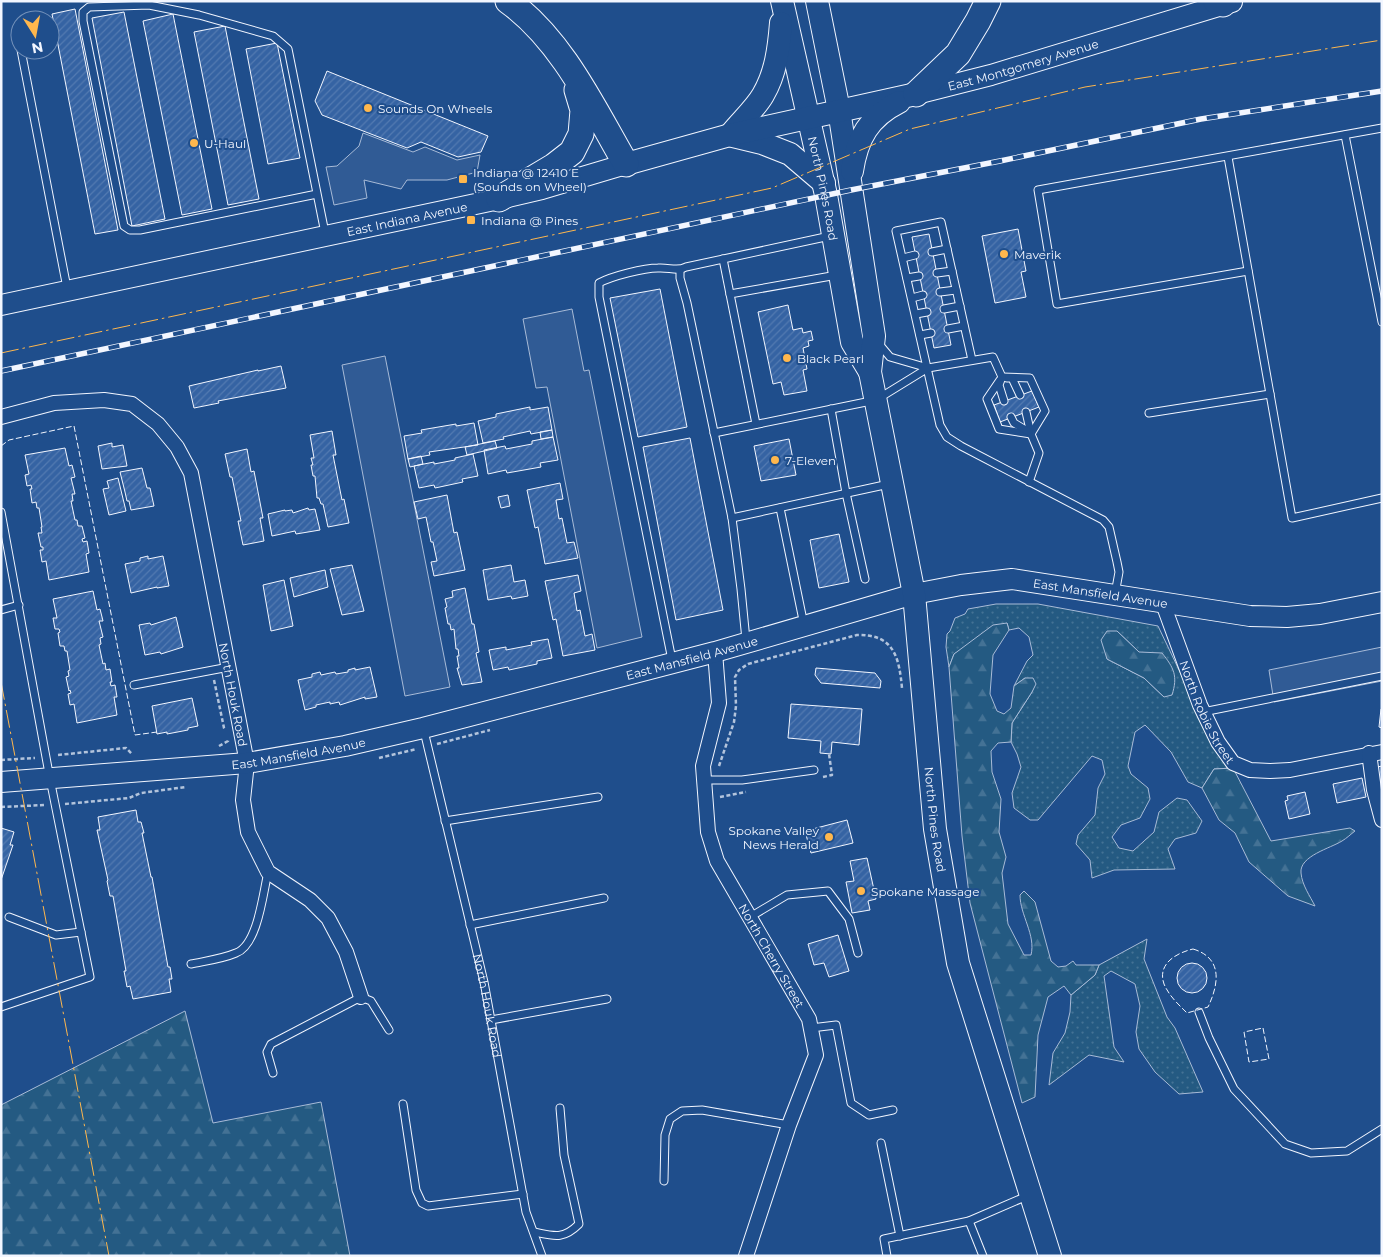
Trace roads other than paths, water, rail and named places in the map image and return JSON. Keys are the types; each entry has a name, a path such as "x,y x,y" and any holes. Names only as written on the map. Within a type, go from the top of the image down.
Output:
{"highway":[{"path":"508,1 524,13 557,48 626,164"},
{"path":"916,94 958,54 988,1"},
{"path":"500,199 554,166 572,152 581,134 584,110 571,71"}],"main road":[{"name":"North Pines Road","path":"817,1 839,110 874,336 870,372 914,594 935,829 958,963 1050,1256"},
{"name":"North Pines Road","path":"782,2 824,183 852,342 870,372"},
{"path":"782,2 779,50 771,76 762,96 730,135 790,154 824,183"},
{"name":"East Montgomery Avenue","path":"809,117 916,94"},
{"path":"849,184 855,152 867,127 884,110 916,94"},
{"name":"East Indiana Avenue","path":"626,164 730,135 809,117"}],"street":[{"name":"East Montgomery Avenue","path":"916,94 991,75 1224,2"},
{"name":"East Indiana Avenue","path":"1,305 500,199 542,189 626,164"},
{"name":"North Houk Road","path":"1,417 54,403 104,400 132,404 158,424 178,447 191,474 247,763 243,800 248,832 268,872 310,900 328,918 346,952 361,997"},
{"name":"East Mansfield Avenue","path":"1,782 247,763 345,746 423,728 715,652 914,594 961,585 1012,579 1250,616 1287,617 1320,614 1382,602"},
{"name":"North Robie Street","path":"1162,601 1203,712 1218,742 1233,763 1250,770 1290,770 1375,752"},
{"name":"North Cherry Street","path":"715,652 718,703 703,766 708,832 718,861 809,1019 816,1055 789,1125 746,1256"},
{"path":"1375,752 1374,790 1382,820"}],"lane":[{"path":"317,194 140,230 130,230 124,226 83,20 83,12 89,7 150,6 199,15 273,36 282,41 288,48 317,194 325,236"},
{"path":"24,60 67,291"},
{"path":"1248,271 1057,304 1038,190 1382,128"},
{"path":"1345,135 1382,322"},
{"path":"1228,157 1292,518 1382,498"},
{"path":"972,360 941,222 896,230 940,425 948,437 1103,520 1109,527 1119,572 1115,594"},
{"path":"673,663 601,307 600,283 608,278 658,268 680,270 686,267 833,236"},
{"path":"932,252 947,249"},
{"path":"903,258 915,255"},
{"path":"723,259 756,424"},
{"path":"680,270 680,278 687,303 732,518 746,643"},
{"path":"936,273 952,271"},
{"path":"730,294 840,274"},
{"path":"907,278 919,276"},
{"path":"940,292 956,290"},
{"path":"912,298 923,295"},
{"path":"944,309 960,306"},
{"path":"916,314 926,312"},
{"path":"948,329 964,326"},
{"path":"920,335 931,333"},
{"path":"874,336 881,348 890,356 928,368"},
{"path":"714,432 876,400 928,368 994,356 1002,377 999,385 1004,401"},
{"path":"1002,377 1012,378 1020,395"},
{"path":"1002,377 1030,378 1045,411 1031,434"},
{"path":"1002,377 988,399 999,429 1031,434"},
{"path":"1149,413 1270,394"},
{"path":"831,409 846,493 865,579"},
{"path":"1026,412 1029,418 1031,434 1039,453 1029,482"},
{"path":"1012,417 1014,423 1031,434"},
{"path":"732,518 892,484"},
{"path":"780,508 804,625"},
{"path":"1,512 4,538 19,604 50,779 90,977 1,1006"},
{"path":"1,610 19,604"},
{"path":"134,685 229,668"},
{"path":"1203,712 1382,676"},
{"name":"North Houk Road","path":"423,728 470,925 526,1212 542,1256"},
{"path":"704,780 742,780 814,770"},
{"path":"445,821 598,797"},
{"path":"190,964 238,953 246,946 255,931 268,872"},
{"path":"750,917 787,895 828,891 850,920 858,953"},
{"path":"470,925 604,898"},
{"path":"9,917 56,935 81,932"},
{"path":"273,1073 267,1052 270,1044 361,997 371,1001 389,1030"},
{"path":"490,1020 607,999"},
{"path":"1199,1012 1208,1038 1234,1089 1284,1144 1311,1153 1348,1151 1382,1129"},
{"path":"811,1028 836,1024 851,1103 869,1115 893,1110"},
{"path":"403,1104 416,1190 422,1203 428,1206 523,1194"},
{"path":"534,1232 557,1236 570,1233 578,1224 564,1155 560,1108"},
{"path":"664,1181 665,1135 670,1119 682,1111 702,1110 789,1125"},
{"path":"881,1143 900,1236"},
{"path":"887,1256 884,1239 969,1221 1030,1195"},
{"path":"969,1221 982,1256"}],"railway":[{"path":"1,371 851,190 1201,119 1382,91"}],"place":[{"name":"Sounds On Wheels","path":"368,108"},
{"name":"U-Haul","path":"194,143"},
{"name":"Indiana @ 12410 E (Sounds on Wheel)","path":"463,179"},
{"name":"Indiana @ Pines","path":"471,220"},
{"name":"Maverik","path":"1004,254"},
{"name":"Black Pearl","path":"787,358"},
{"name":"7-Eleven","path":"775,460"},
{"name":"Spokane Valley News Herald","path":"829,837"},
{"name":"Spokane Massage","path":"861,891"}]}
